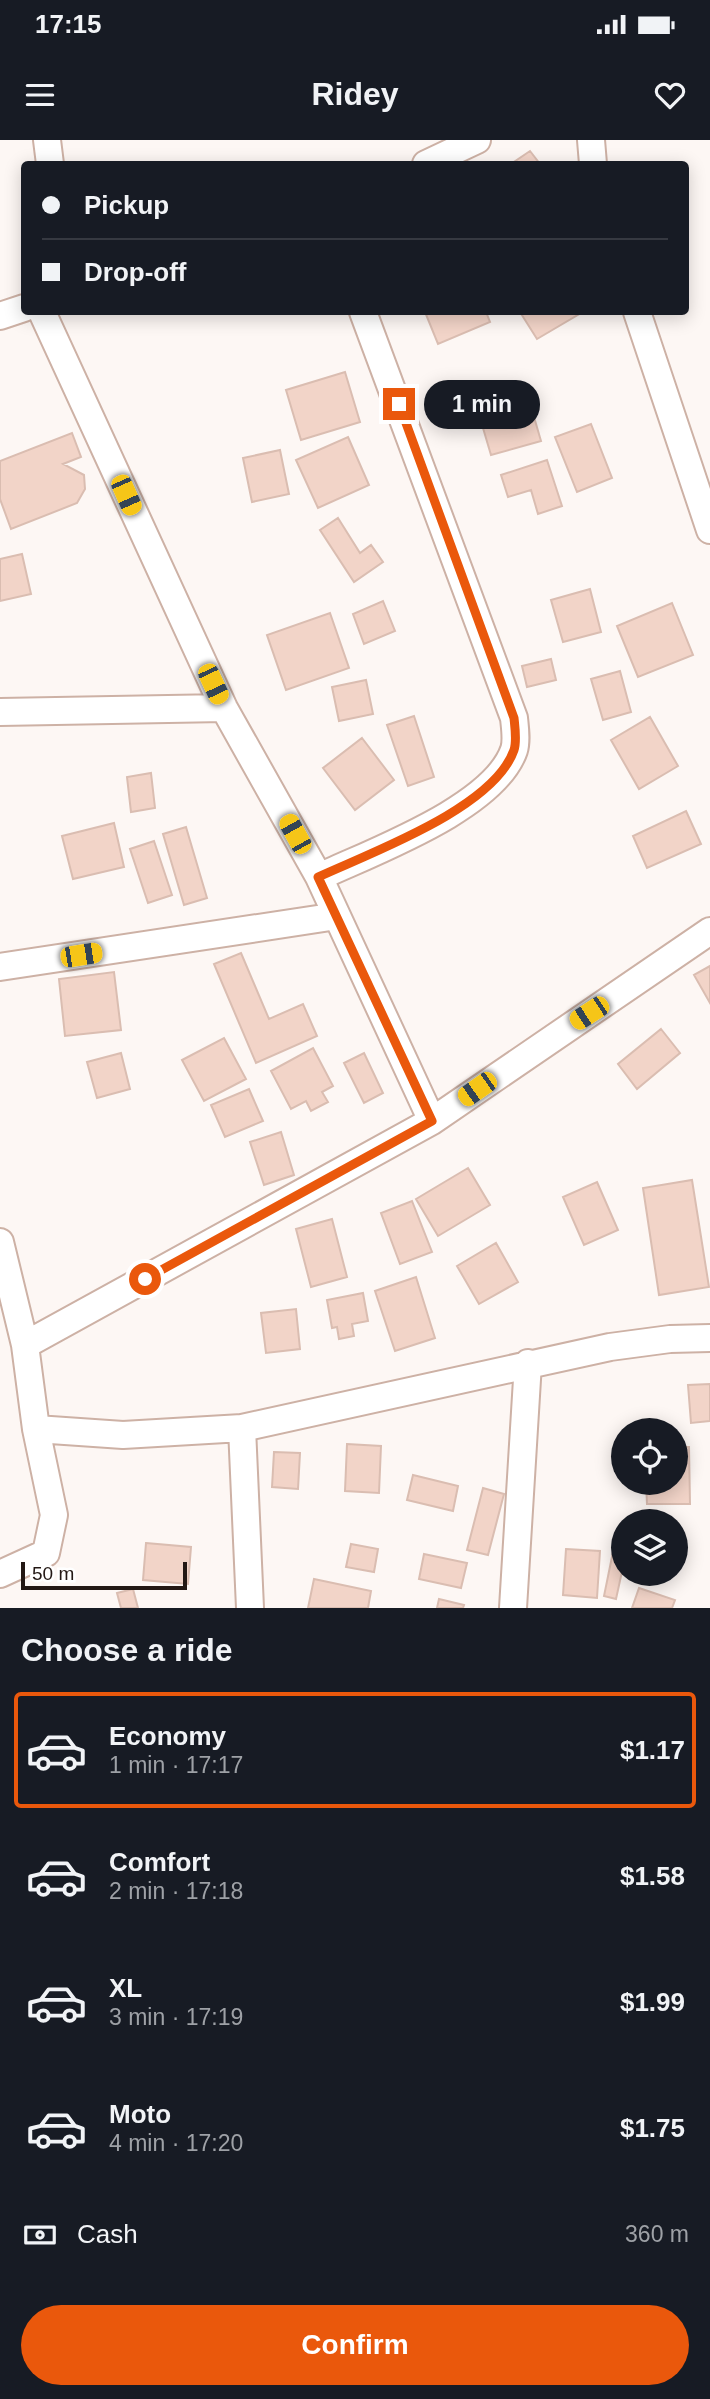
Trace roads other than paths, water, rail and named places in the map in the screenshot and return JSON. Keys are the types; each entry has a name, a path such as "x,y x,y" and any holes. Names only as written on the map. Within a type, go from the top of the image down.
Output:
{"street":[{"path":"47,140 50,161"},
{"path":"432,161 477,140"},
{"path":"591,140 593,161"},
{"path":"0,316 21,309"},
{"path":"43,315 224,708 318,877 432,1121"},
{"path":"318,877 435,824 503,772 515,748 514,718 364,315"},
{"path":"638,315 710,530"},
{"path":"0,712 224,708"},
{"path":"0,967 337,916"},
{"path":"26,1346 432,1121 710,932"},
{"path":"0,1242 26,1346 36,1429 54,1515 46,1553 0,1574"},
{"path":"36,1429 123,1436 242,1428 610,1347 670,1339 710,1338"},
{"path":"513,1608 528,1363"},
{"path":"242,1428 250,1608"}]}
